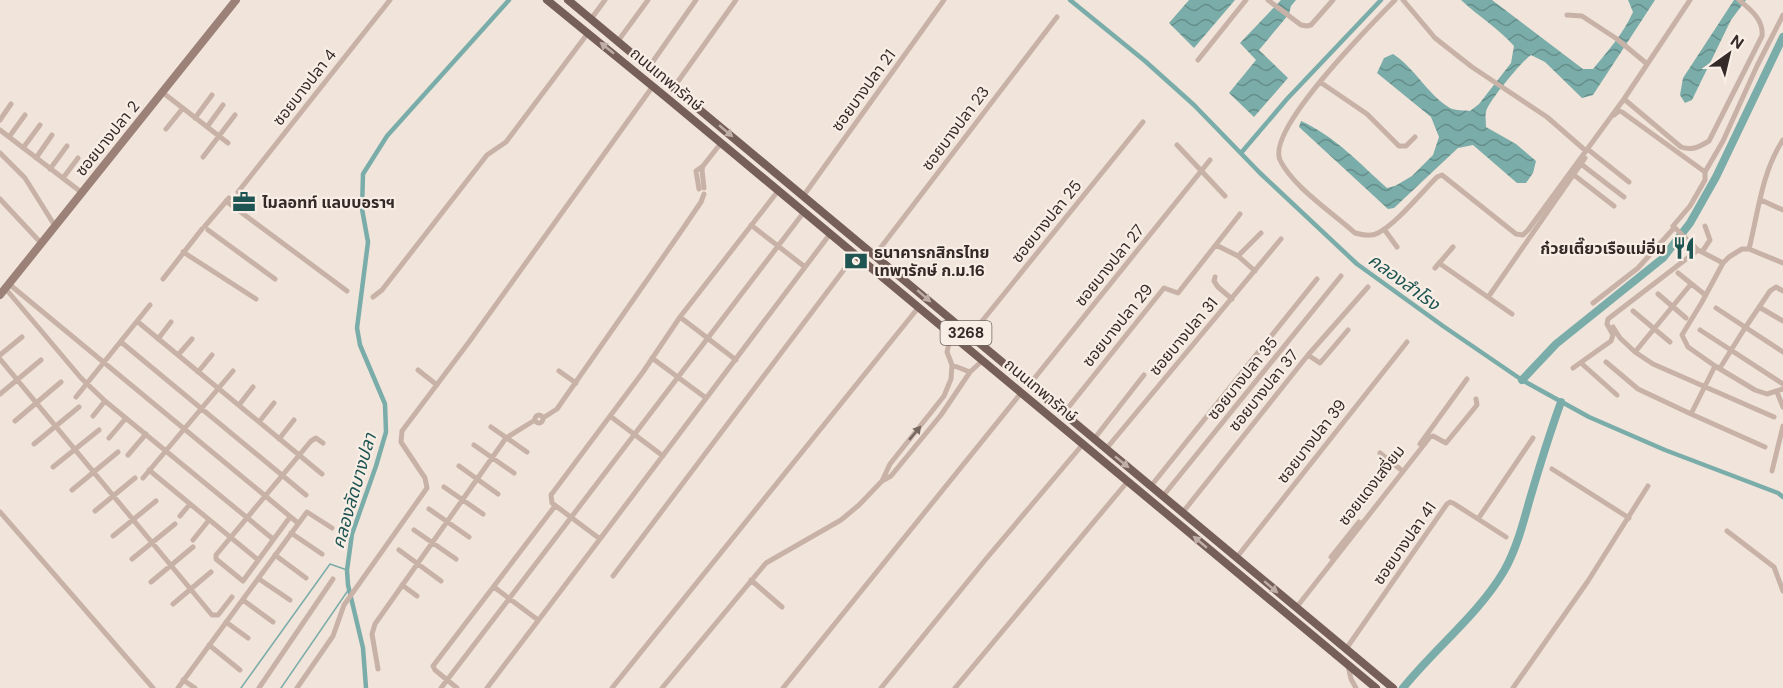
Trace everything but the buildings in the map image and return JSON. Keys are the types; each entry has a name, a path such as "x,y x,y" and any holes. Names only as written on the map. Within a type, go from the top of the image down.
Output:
{"main road":[{"name":"ถนนเทพารักษ์","path":"547,0 1377,688"},
{"name":"ถนนเทพารักษ์","path":"567,0 804,195 1393,688"},
{"path":"1040,409 1047,400"}],"street":[{"name":"ซอยบางปลา 2","path":"5,289 236,0"},
{"name":"ซอยบางปลา 4","path":"238,192 390,0"},
{"path":"591,19 605,0"},
{"path":"618,41 648,0"},
{"path":"649,67 696,0"},
{"path":"674,87 736,0"},
{"name":"ซอยบางปลา 21","path":"804,195 944,0"},
{"path":"1198,60 1246,0"},
{"path":"1269,0 1288,16 1306,26 1311,25 1333,0"},
{"path":"1395,0 1320,82 1285,130 1279,146 1278,153 1281,161 1298,184 1355,232 1373,235 1384,229 1437,177 1442,175 1516,234 1523,235 1619,111 1705,172"},
{"path":"1403,0 1435,39 1495,83 1547,117 1629,182"},
{"path":"1489,296 1574,175 1646,63 1690,0"},
{"path":"1624,99 1681,147 1689,150 1709,141 1762,36 1760,21 1741,2"},
{"path":"1567,15 1580,15 1617,39 1646,63"},
{"path":"1723,263 1688,243 1673,226 1697,195 1705,180 1705,172 1723,141 1783,15"},
{"name":"ซอยบางปลา 23","path":"875,255 1057,17"},
{"path":"373,297 382,290 487,155 509,139 588,33"},
{"path":"1320,82 1367,114 1399,146 1406,146 1416,137"},
{"path":"297,688 333,636 344,605 355,588 427,488 425,478 401,442 400,435 653,86"},
{"path":"162,92 228,142"},
{"path":"195,118 212,95"},
{"path":"0,120 11,104"},
{"path":"207,126 224,105"},
{"path":"166,129 183,108"},
{"path":"9,137 25,115"},
{"path":"203,157 235,116"},
{"name":"ซอยบางปลา 25","path":"970,336 1143,122"},
{"path":"24,148 40,125"},
{"path":"0,130 81,192"},
{"path":"36,158 52,135"},
{"path":"1749,249 1770,166 1783,140"},
{"path":"378,669 372,629 506,438 535,420 541,423 543,418 557,409 576,383 701,202 701,188 696,171 703,166 721,143"},
{"path":"1177,145 1225,196"},
{"path":"50,169 67,146"},
{"path":"0,153 25,178 55,226"},
{"path":"63,178 78,158"},
{"name":"ซอยบางปลา 27","path":"1029,385 1210,160"},
{"path":"1581,164 1623,197"},
{"path":"1574,175 1614,206"},
{"path":"600,538 555,506 551,501 551,495 680,317 778,191"},
{"path":"0,199 41,243"},
{"path":"163,279 227,199 347,291"},
{"path":"1761,200 1783,210"},
{"path":"441,688 804,212"},
{"name":"ซอยบางปลา 29","path":"1063,414 1164,288 1178,293 1240,214"},
{"path":"751,225 805,267"},
{"path":"1573,368 1613,339 1606,324 1608,319 1710,243 1705,226"},
{"path":"205,229 275,279"},
{"path":"1384,229 1397,247"},
{"path":"1593,303 1638,268 1675,230"},
{"path":"1238,256 1261,232"},
{"path":"487,688 830,234"},
{"name":"ซอยบางปลา 31","path":"1106,449 1281,239"},
{"path":"1216,245 1238,256 1254,271"},
{"path":"1453,248 1437,265 1489,296 1512,314"},
{"path":"1781,388 1761,393 1688,347 1682,335 1723,263 1736,253 1749,249 1783,263"},
{"path":"183,252 256,299"},
{"path":"613,576 855,255"},
{"path":"1678,273 1704,294"},
{"name":"ซอยบางปลา 35","path":"1163,496 1341,276"},
{"path":"1215,277 1215,284 1232,299"},
{"path":"1151,486 1317,279"},
{"path":"1635,352 1691,284"},
{"name":"ซอยบางปลา 37","path":"1183,512 1308,355 1368,287"},
{"path":"1691,414 1718,367 1773,288 1783,291"},
{"path":"5,289 21,294 298,523"},
{"path":"5,289 86,383 105,401 273,539"},
{"path":"16,300 21,294"},
{"path":"1658,294 1686,318"},
{"path":"75,397 150,305"},
{"path":"1759,307 1783,321"},
{"path":"612,688 918,308"},
{"path":"1716,308 1783,352"},
{"path":"1633,311 1671,342"},
{"path":"680,317 736,360"},
{"path":"138,322 322,474"},
{"path":"158,339 171,322"},
{"path":"1613,327 1620,338 1635,352 1653,364 1774,417"},
{"path":"1308,355 1320,363 1348,330"},
{"path":"1700,330 1781,388 1783,407"},
{"path":"882,481 890,464 939,405 951,379 952,365 946,352 951,335"},
{"path":"22,337 0,357 17,380 215,616 232,597"},
{"path":"178,355 192,339"},
{"path":"121,342 306,495"},
{"name":"ซอยบางปลา 39","path":"1236,557 1407,342"},
{"path":"198,372 213,355"},
{"path":"652,358 706,398"},
{"path":"0,394 41,360"},
{"path":"662,688 766,563 841,520 882,481 891,476 941,415 970,372 982,361"},
{"path":"1606,362 1638,389 1765,447"},
{"path":"1581,363 1617,395"},
{"path":"952,365 970,372"},
{"path":"418,370 437,385"},
{"path":"143,478 233,371"},
{"path":"559,371 576,383"},
{"path":"1094,439 1144,375"},
{"path":"951,379 962,383"},
{"name":"ซอยแดงเสงี่ยม","path":"1295,607 1467,379"},
{"path":"15,421 61,382"},
{"path":"238,405 253,387"},
{"path":"783,688 1021,393"},
{"path":"1295,607 1430,437 1433,436 1446,443 1477,405 1476,399"},
{"path":"93,416 105,401"},
{"path":"259,422 273,403"},
{"path":"34,444 79,407"},
{"path":"610,416 663,456"},
{"path":"109,438 126,418"},
{"path":"279,439 294,420"},
{"path":"1772,471 1783,426"},
{"path":"490,427 526,452"},
{"path":"53,467 99,430"},
{"path":"128,455 146,434"},
{"path":"1506,537 1478,519 1533,438"},
{"path":"290,517 244,579 241,580 216,557 313,439 323,442"},
{"path":"881,688 1083,444"},
{"path":"474,445 514,473"},
{"path":"72,490 118,452"},
{"path":"1380,453 1400,469"},
{"path":"1775,459 1782,460"},
{"path":"459,466 498,494"},
{"path":"1552,469 1629,518"},
{"path":"149,470 258,561"},
{"path":"95,511 135,478"},
{"path":"955,688 1128,481"},
{"path":"1513,688 1588,581 1648,486"},
{"path":"444,487 483,514"},
{"path":"113,536 156,501"},
{"name":"ซอยบางปลา 41","path":"1346,649 1447,504 1453,502 1478,519"},
{"path":"180,516 190,504"},
{"path":"457,688 435,670 434,666 555,506"},
{"path":"429,509 469,537"},
{"path":"178,688 309,511 332,528"},
{"path":"0,512 153,688"},
{"path":"193,540 209,520"},
{"path":"132,559 175,524"},
{"path":"414,530 456,559"},
{"path":"1727,531 1774,567 1783,591"},
{"path":"291,533 322,554"},
{"path":"151,582 193,547"},
{"path":"399,550 441,581"},
{"path":"275,555 306,578"},
{"path":"173,604 211,572"},
{"path":"259,579 290,600"},
{"path":"259,688 333,579"},
{"path":"751,580 782,607"},
{"path":"402,585 417,596"},
{"path":"494,587 538,620"},
{"path":"243,600 273,622"},
{"path":"226,622 248,639"},
{"path":"209,645 240,670"},
{"path":"1348,664 1351,680 1356,688"},
{"path":"183,680 195,688"}],"water":[{"path":"1189,0 1235,0 1194,48 1169,23"},
{"path":"1281,0 1296,0 1289,14 1259,50 1288,78 1254,117 1229,93 1256,60 1240,43"},
{"path":"1461,0 1492,0 1583,69 1593,69 1629,20 1633,12 1628,0 1655,0 1593,95 1582,98 1545,62 1531,55 1513,73 1492,100 1486,112 1486,127 1516,144 1536,161 1533,173 1526,183 1517,183 1473,145 1458,148 1394,208 1388,209 1299,127 1301,121 1314,127 1336,143 1387,188 1412,176 1433,155 1439,137 1431,117 1377,73 1384,58 1393,54 1450,108 1470,111 1479,104 1511,63 1514,46"},
{"path":"1734,0 1746,0 1731,20 1692,100 1685,103 1680,95 1683,78"}],"waterway":[{"name":"คลองลัดบางปลา","path":"366,688 363,648 348,585 347,570 352,534 386,432 385,404 360,345 357,328 368,242 362,209 363,174 387,136 509,0"},
{"name":"คลองสำโรง","path":"1070,0 1145,61 1194,105 1260,173 1357,264 1443,326 1522,380 1589,417 1783,497"},
{"path":"1241,153 1287,99 1381,0"},
{"path":"1522,380 1556,344 1663,258 1690,223 1716,177 1783,37"},
{"path":"1403,688 1482,602 1504,571 1519,537 1561,402"},
{"path":"241,688 330,564 347,570"},
{"path":"281,688 349,589"}],"place":[{"name":"ไมลอทท์ แลบบอราฯ","path":"244,202"},
{"name":"ก๋วยเตี๊ยวเรือแม่อิ่ม","path":"1684,248"},
{"name":"ธนาคารกสิกรไทย เทพารักษ์ ก.ม.16","path":"856,261"}]}
